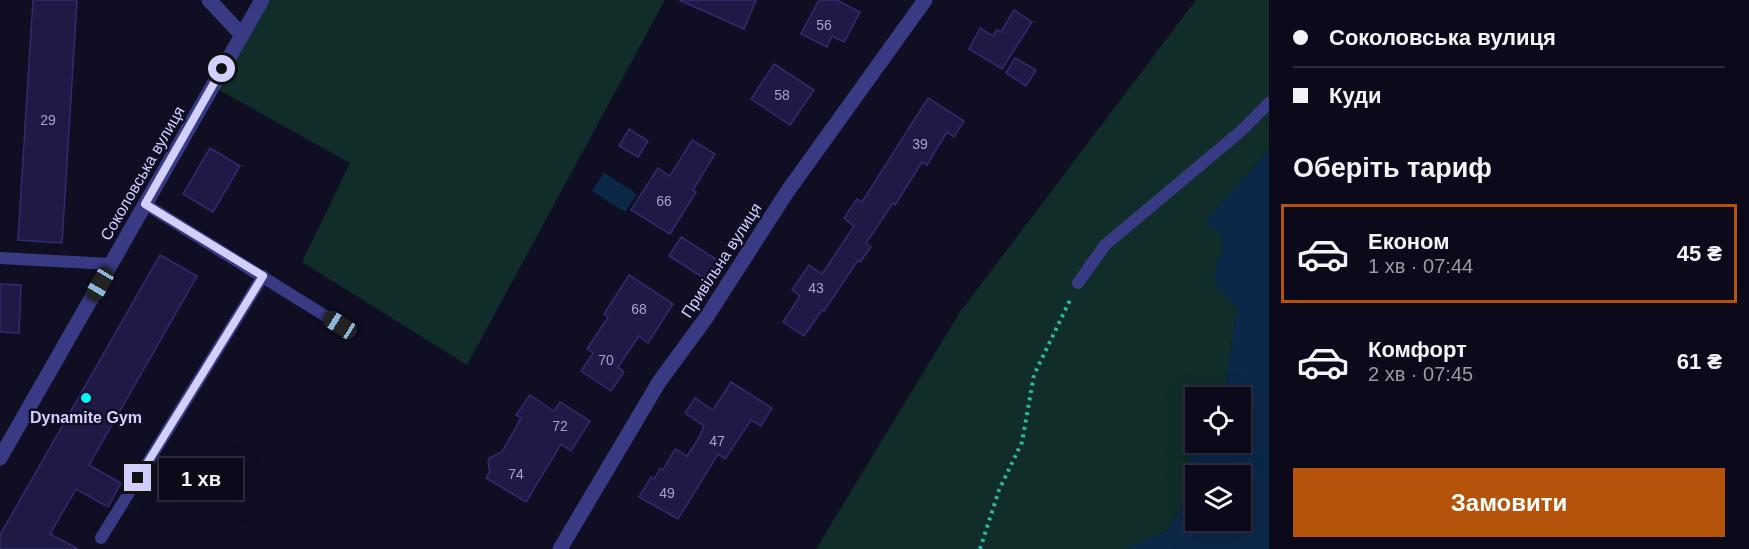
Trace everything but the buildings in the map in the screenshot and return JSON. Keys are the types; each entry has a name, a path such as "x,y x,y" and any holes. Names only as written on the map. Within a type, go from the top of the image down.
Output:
{"street":[{"path":"209,0 242,34"},
{"name":"Соколовська вулиця","path":"0,458 262,0"},
{"name":"Привільна вулиця","path":"560,549 659,382 706,318 787,192 925,0"}],"lane":[{"path":"1078,283 1105,245 1240,131 1269,103"},
{"path":"145,204 340,325"},
{"path":"0,258 111,264"},
{"path":"101,538 263,276"}],"path":[{"path":"980,549 999,490 1022,442 1034,375 1078,283"}],"green space":[{"path":"262,0 665,0 467,365 302,262 350,163 212,86"},
{"path":"1196,0 1269,0 1269,150 1213,212 1224,249 1216,264 1226,297 1241,310 1235,319 1225,387 1185,387 1185,453 1192,453 1188,465 1185,465 1184,501 1168,530 1125,549 816,549 960,312"}],"water":[{"path":"1269,150 1269,549 1125,549 1168,530 1184,501 1185,492 1185,531 1251,531 1251,465 1188,465 1192,453 1251,453 1251,387 1225,387 1235,319 1240,310 1214,281 1216,264 1224,248 1219,232 1206,224 1213,212"},
{"path":"604,173 637,194 625,212 592,191"}],"place":[{"name":"Dynamite Gym","path":"86,398"}],"route":[{"path":"138,478 263,276 145,204 222,69"}]}
